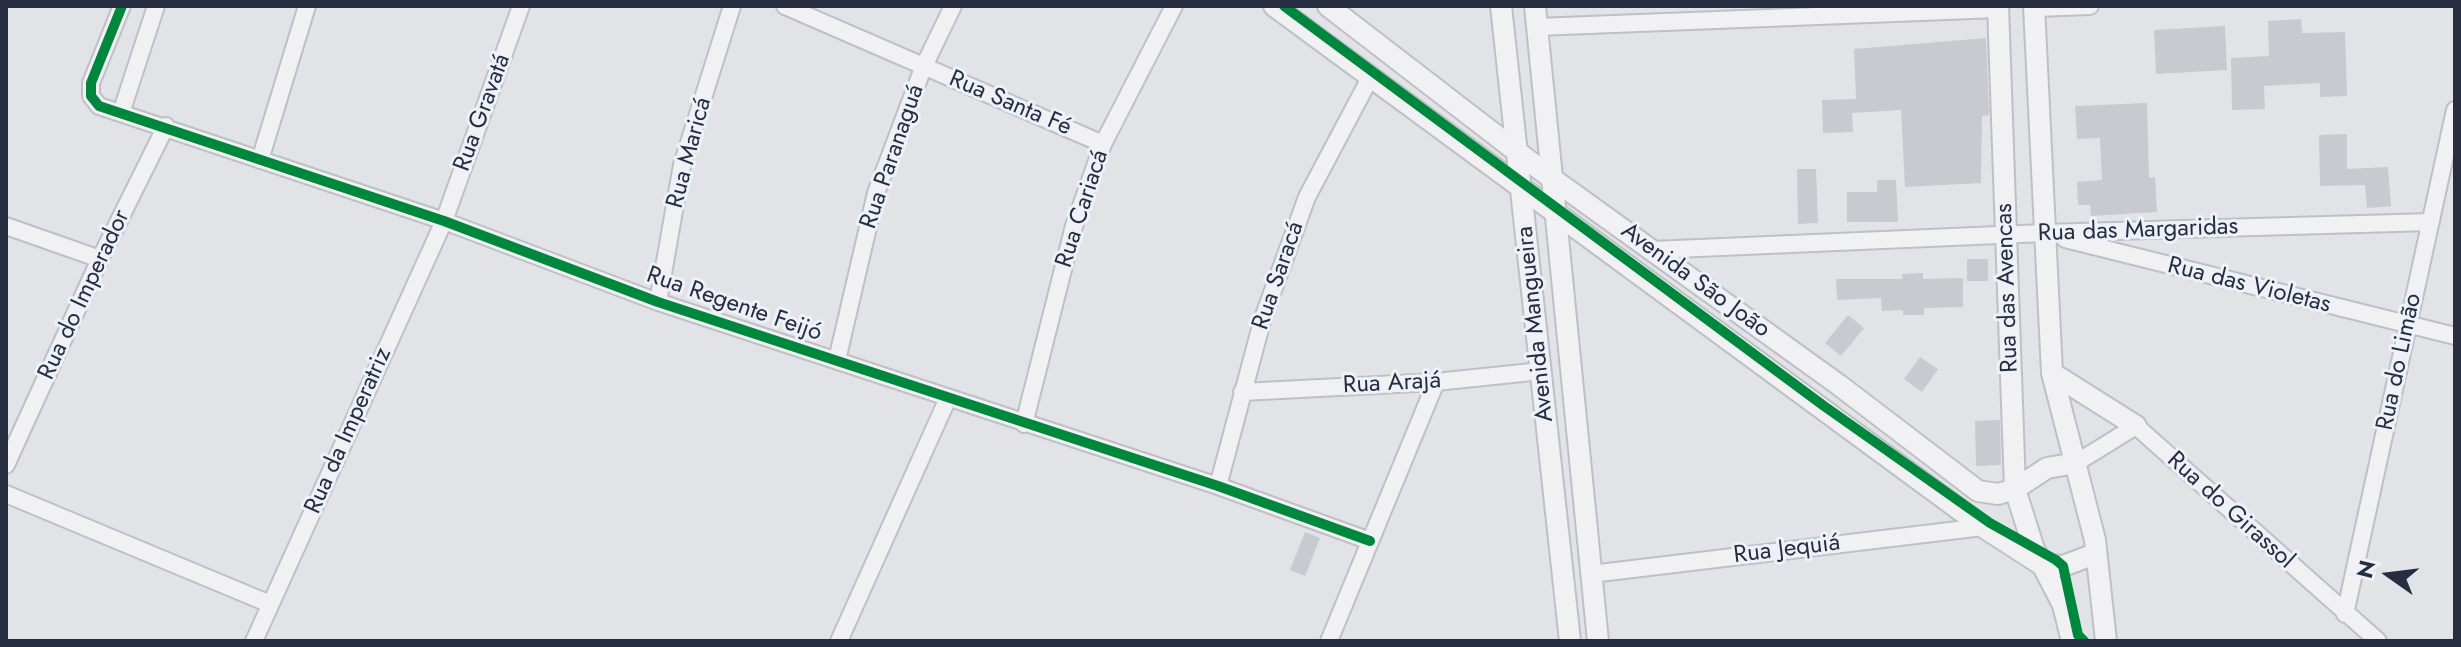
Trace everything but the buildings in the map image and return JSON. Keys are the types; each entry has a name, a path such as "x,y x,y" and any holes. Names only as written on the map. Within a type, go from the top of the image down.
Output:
{"street":[{"name":"Rua Regente Feijó","path":"122,6 91,83 91,96 99,106 444,221 658,302 1218,486 1370,541"},
{"path":"121,113 156,6"},
{"path":"260,160 307,6"},
{"name":"Rua Gravatá","path":"444,221 521,6"},
{"name":"Rua Maricá","path":"658,302 682,165 732,6"},
{"name":"Rua Santa Fé","path":"785,6 1103,144"},
{"name":"Rua Paranaguá","path":"837,360 876,193 923,68 953,6"},
{"name":"Rua Cariacá","path":"1024,424 1074,226 1103,144 1174,6"},
{"name":"Avenida São João","path":"1274,6 1983,527 2042,565"},
{"name":"Avenida São João","path":"1328,6 1550,177 1978,491 1998,494 2015,489"},
{"name":"Avenida Mangueira","path":"1501,6 1570,641"},
{"path":"2034,7 2090,6"},
{"name":"Rua das Avencas","path":"2034,7 2052,373 2076,463 2095,554 2106,641"},
{"path":"1536,16 1998,8"},
{"name":"Rua das Avencas","path":"1998,8 2015,489 2042,565 2063,605 2072,641"},
{"name":"Avenida Mangueira","path":"1536,16 1598,641"},
{"name":"Rua Saracá","path":"1218,486 1263,318 1307,197 1370,78"},
{"name":"Rua do Limão","path":"2345,614 2455,110"},
{"path":"2002,112 2039,115"},
{"name":"Rua do Imperador","path":"6,465 100,259 166,126"},
{"name":"Rua da Imperatriz","path":"254,641 444,221"},
{"name":"Rua das Margaridas","path":"1653,250 2044,233 2431,222"},
{"path":"6,226 100,259"},
{"name":"Rua das Violetas","path":"2044,233 2408,327 2455,336"},
{"name":"Rua Arajá","path":"1242,392 1436,382 1541,371"},
{"path":"2015,489 2047,468 2076,463 2136,426 2052,373"},
{"path":"1329,641 1436,382"},
{"path":"839,641 948,398"},
{"name":"Rua do Girassol","path":"2136,426 2378,641"},
{"path":"6,494 270,604"},
{"name":"Rua Jequiá","path":"1591,574 1983,527"},
{"path":"2042,565 2063,566 2095,554"}],"cycle path":[{"path":"122,6 91,83 91,96 99,106 444,221 658,302 1218,486 1370,541"},
{"path":"1284,6 1824,406 1990,523 2056,560 2063,566 2078,635 2084,641"}]}
